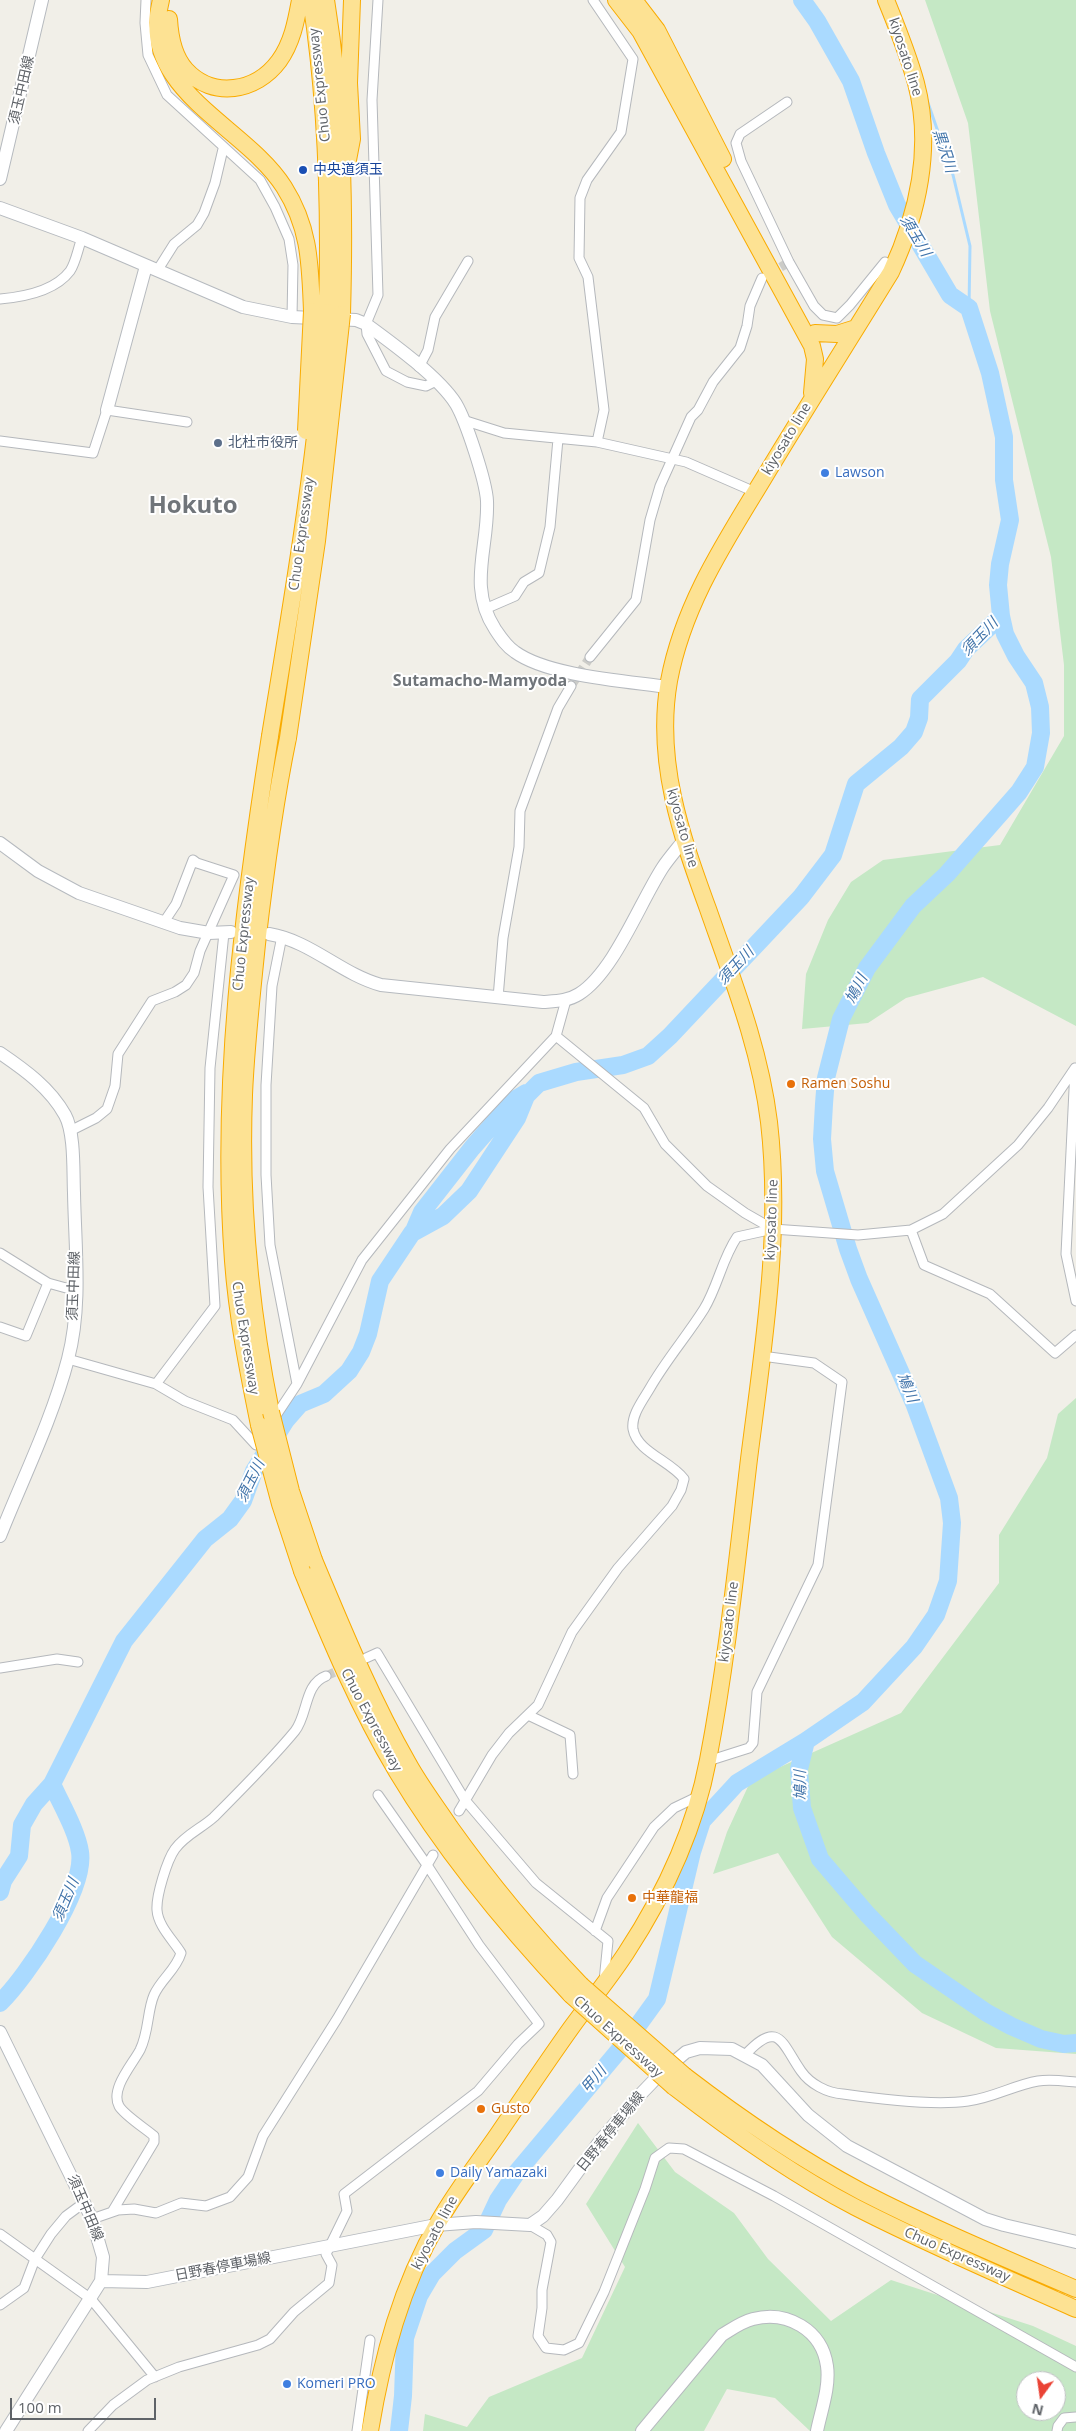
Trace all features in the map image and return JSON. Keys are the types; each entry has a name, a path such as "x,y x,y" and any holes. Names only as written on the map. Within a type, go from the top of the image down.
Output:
{"highway":[{"path":"161,0 158,31 164,59 179,85 192,99 261,157 274,172 295,207 327,312"},
{"path":"172,0 169,20 170,32 178,59 185,70 202,82 218,88 231,89 246,86 259,80 278,62 292,36 300,0"},
{"name":"Chuo Expressway","path":"311,0 321,82 328,184 327,312 317,541 288,738 275,801 250,1009 244,1095 244,1186 255,1323 271,1412 291,1492 314,1560 374,1699 409,1765 468,1851 576,1990"},
{"name":"Chuo Expressway","path":"326,0 336,82 344,184 327,312 322,383 302,538 270,736 245,914 230,1096 230,1185 233,1262 241,1324 259,1425 280,1504 302,1571 336,1653 360,1704 402,1779 456,1862 491,1906 576,1990 747,2141 853,2206 912,2235 1076,2309"},
{"path":"344,184 352,138 349,57 352,0"},
{"path":"616,0 640,31 692,109 746,207 816,342 824,378"},
{"path":"634,0 657,30 692,109"},
{"name":"kiyosato line","path":"370,2431 378,2384 393,2326 411,2278 436,2226 461,2185 625,1955 657,1901 678,1856 699,1796 708,1761 725,1652 762,1356 773,1229 774,1174 768,1116 757,1060 733,980 690,860 671,793 666,752 668,687 678,642 703,580 856,328 913,217 919,194 922,162 922,119 916,83 904,44 886,0"},
{"path":"816,342 856,328"},
{"path":"816,342 832,349 845,344"},
{"path":"812,398 816,342"},
{"name":"Chuo Expressway","path":"679,2082 861,2191 918,2220 1076,2290"}],"main road":[{"name":"須玉中田線","path":"0,178 42,0"},
{"path":"0,208 82,238 244,308 292,317 356,320 366,324 436,381 457,405 486,492 487,512 480,577 481,596 491,623 503,641 514,652 542,666 668,687"},
{"path":"107,410 151,268"},
{"path":"275,935 305,946 364,980 382,985 543,1002 566,1000 580,993 593,982 606,965 663,867 684,840"},
{"path":"0,843 38,872 79,893 164,922 209,933 228,933"},
{"name":"須玉中田線","path":"0,1052 42,1084 66,1116 70,1130 76,1291 68,1358 54,1401 0,1536"},
{"name":"須玉中田線","path":"0,2032 85,2202 100,2242 102,2256 101,2281 6,2431"},
{"name":"日野春停車場線","path":"101,2281 147,2282 458,2222 530,2225 542,2216 557,2200 600,2141 636,2098 662,2072 686,2052 700,2048 716,2047 745,2055 762,2065 808,2115 847,2146 985,2219 1076,2242"},
{"path":"642,2431 722,2335 736,2325 753,2319 775,2316 795,2321 803,2326 816,2338 823,2350 827,2366 827,2385 816,2431"}],"street":[{"path":"146,0 145,23 148,55 167,95 223,149 260,180 275,207 289,239 294,265 292,317"},
{"path":"378,0 372,100 378,295 366,324 367,334 386,371 407,382 426,386 436,381"},
{"path":"593,0 633,59 621,132 587,180 580,198 580,258 588,277 604,410 597,442"},
{"path":"787,102 740,134 736,143 741,161 788,263 814,306 830,318 836,318 888,267"},
{"path":"151,268 174,244 197,225 204,213 215,183 223,149"},
{"path":"0,299 22,297 61,281 71,269 82,238"},
{"path":"419,367 428,350 435,317 468,261"},
{"path":"590,657 636,600 650,520 660,486 691,416 698,410 714,382 740,348 747,326 750,306 762,278"},
{"path":"0,441 93,453 107,410 187,422"},
{"path":"463,420 504,433 597,442 673,458 719,474 755,492"},
{"path":"485,609 515,596 524,582 539,573 550,527 558,439"},
{"path":"498,998 503,938 519,847 520,811 558,708 571,686"},
{"path":"70,1130 96,1118 107,1108 115,1086 118,1054 152,1001 175,992 186,985 194,973 200,952 230,879 234,875 197,863 194,860 176,904 164,922"},
{"path":"156,1384 215,1306 208,1187 210,1068 228,933"},
{"path":"275,935 266,1085 266,1174 270,1245 297,1384"},
{"path":"68,1358 156,1384 185,1401 233,1420 256,1444 297,1384 362,1260 450,1148 556,1036 566,1000"},
{"path":"556,1036 644,1108 665,1144 707,1186 745,1213 773,1229"},
{"path":"459,1811 492,1754 509,1733 538,1705 572,1632 618,1568 672,1506 682,1490 684,1479 678,1472 636,1438 633,1428 634,1417 660,1370 704,1310 715,1289 728,1251 738,1236 773,1229 820,1234 858,1235 911,1230 943,1214 1018,1145 1048,1108 1075,1066"},
{"path":"1075,1066 1066,1254 1076,1301"},
{"path":"911,1230 924,1265 990,1294 1055,1353 1076,1335"},
{"path":"0,1253 48,1284 76,1291"},
{"path":"0,1327 26,1336 48,1284"},
{"path":"708,1761 749,1748 753,1743 757,1692 818,1565 842,1382 814,1363 762,1356"},
{"path":"366,1658 377,1653 465,1800 536,1883 608,1941 604,1983"},
{"path":"0,1668 57,1659 78,1662"},
{"path":"112,2212 154,2142 154,2136 119,2106 117,2096 120,2085 141,2048 148,2028 154,1995 177,1964 181,1953 160,1923 157,1911 158,1897 169,1862 175,1849 213,1818 296,1730 311,1691 321,1677 326,1676"},
{"path":"528,1715 570,1734 573,1774"},
{"path":"88,2431 113,2405 147,2380 179,2367 258,2345 270,2339 294,2312 328,2283 332,2265 326,2254 347,2211 344,2194 478,2091 538,2024 478,1945 427,1864 378,1795"},
{"path":"595,1931 607,1898 654,1827 674,1808 699,1796"},
{"path":"92,2219 112,2212 134,2208 156,2213 181,2203 206,2206 230,2197 248,2177 263,2136 337,2019 432,1855"},
{"path":"745,2055 756,2043 767,2038 775,2038 787,2046 802,2072 815,2084 832,2093 863,2097 968,2101 996,2095 1038,2081 1076,2082"},
{"path":"530,2225 546,2235 551,2242 542,2290 538,2336 546,2348 564,2350 579,2344 604,2292 646,2188 655,2158 669,2148 684,2149 759,2188 950,2294 1076,2367"},
{"path":"0,2305 24,2288 35,2258 51,2234 66,2216 85,2202"},
{"path":"0,2234 91,2299 155,2377"},
{"path":"357,2431 370,2340"},
{"path":"1056,2431 1064,2418 1076,2417"}],"green space":[{"path":"925,0 1076,0 1076,1026 983,977 906,998 868,1023 802,1029 806,974 828,920 851,882 883,860 1000,845 1064,736 1064,665 1051,557 990,311 968,123"},
{"path":"1076,1398 1076,2054 996,2048 922,2013 832,1937 778,1853 713,1874 727,1832 751,1780 901,1713 999,1583 999,1535 1047,1458 1058,1414"},
{"path":"638,2123 675,2172 734,2213 768,2259 831,2321 891,2280 1033,2326 1076,2346 1076,2431 810,2431 775,2398 727,2389 704,2431 423,2431 425,2414 467,2427 489,2397 582,2358 625,2267 586,2204"}],"waterway":[{"name":"鳩川","path":"399,2431 403,2396 405,2338 419,2296 432,2274 455,2251 484,2230 498,2200 517,2172 626,2042 657,1999 692,1852 702,1821 737,1783 806,1741 863,1702 914,1647 936,1615 948,1581 952,1523 949,1498 914,1403 859,1279 825,1171 822,1139 826,1078 841,1019 867,968 913,906 947,874 1019,792 1035,767 1041,733 1040,707 1034,683 1016,656 1005,634 1001,616 998,585 1000,564 1010,520 1004,480 1004,437 990,373 969,308 950,295 897,205 876,153 851,81 817,21 802,0"},
{"name":"黒沢川","path":"927,100 953,175 970,246 969,308"},
{"name":"須玉川","path":"0,1892 3,1881 19,1856 22,1825 34,1804 52,1784 124,1641 205,1539 230,1519 243,1501 254,1471 286,1420 300,1404 324,1394 349,1371 361,1352 368,1334 380,1281 412,1233 443,1216 469,1191 517,1118 526,1096 539,1083 576,1072 623,1065 648,1056 670,1036 801,897 833,855 856,784 901,747 914,732 919,718 920,699 958,661 966,649 1001,616"},
{"name":"須玉川","path":"413,1233 422,1212 472,1148 514,1100 526,1093"},
{"name":"鳩川","path":"806,1741 799,1769 802,1808 820,1859 867,1914 915,1964 987,2013 1041,2039 1064,2044 1076,2043"},
{"name":"須玉川","path":"0,2003 25,1973 52,1932 74,1888 79,1868 80,1852 76,1835 52,1784"}],"tunnel":[{"path":"769,274 786,264"},
{"path":"571,686 590,657"},
{"path":"326,1676 346,1667"}],"place":[{"name":"中央道須玉","path":"303,170"},
{"name":"北杜市役所","path":"218,443"},
{"name":"Lawson","path":"825,473"},
{"name":"Ramen Soshu","path":"791,1084"},
{"name":"中華龍福","path":"632,1898"},
{"name":"Gusto","path":"481,2109"},
{"name":"Daily Yamazaki","path":"440,2173"},
{"name":"Komeri PRO","path":"287,2384"}],"district":[{"name":"Hokuto","path":"193,506"},
{"name":"Sutamacho-Mamyoda","path":"480,681"}],"water label":[{"name":"甲川","path":"594,2080"}]}
